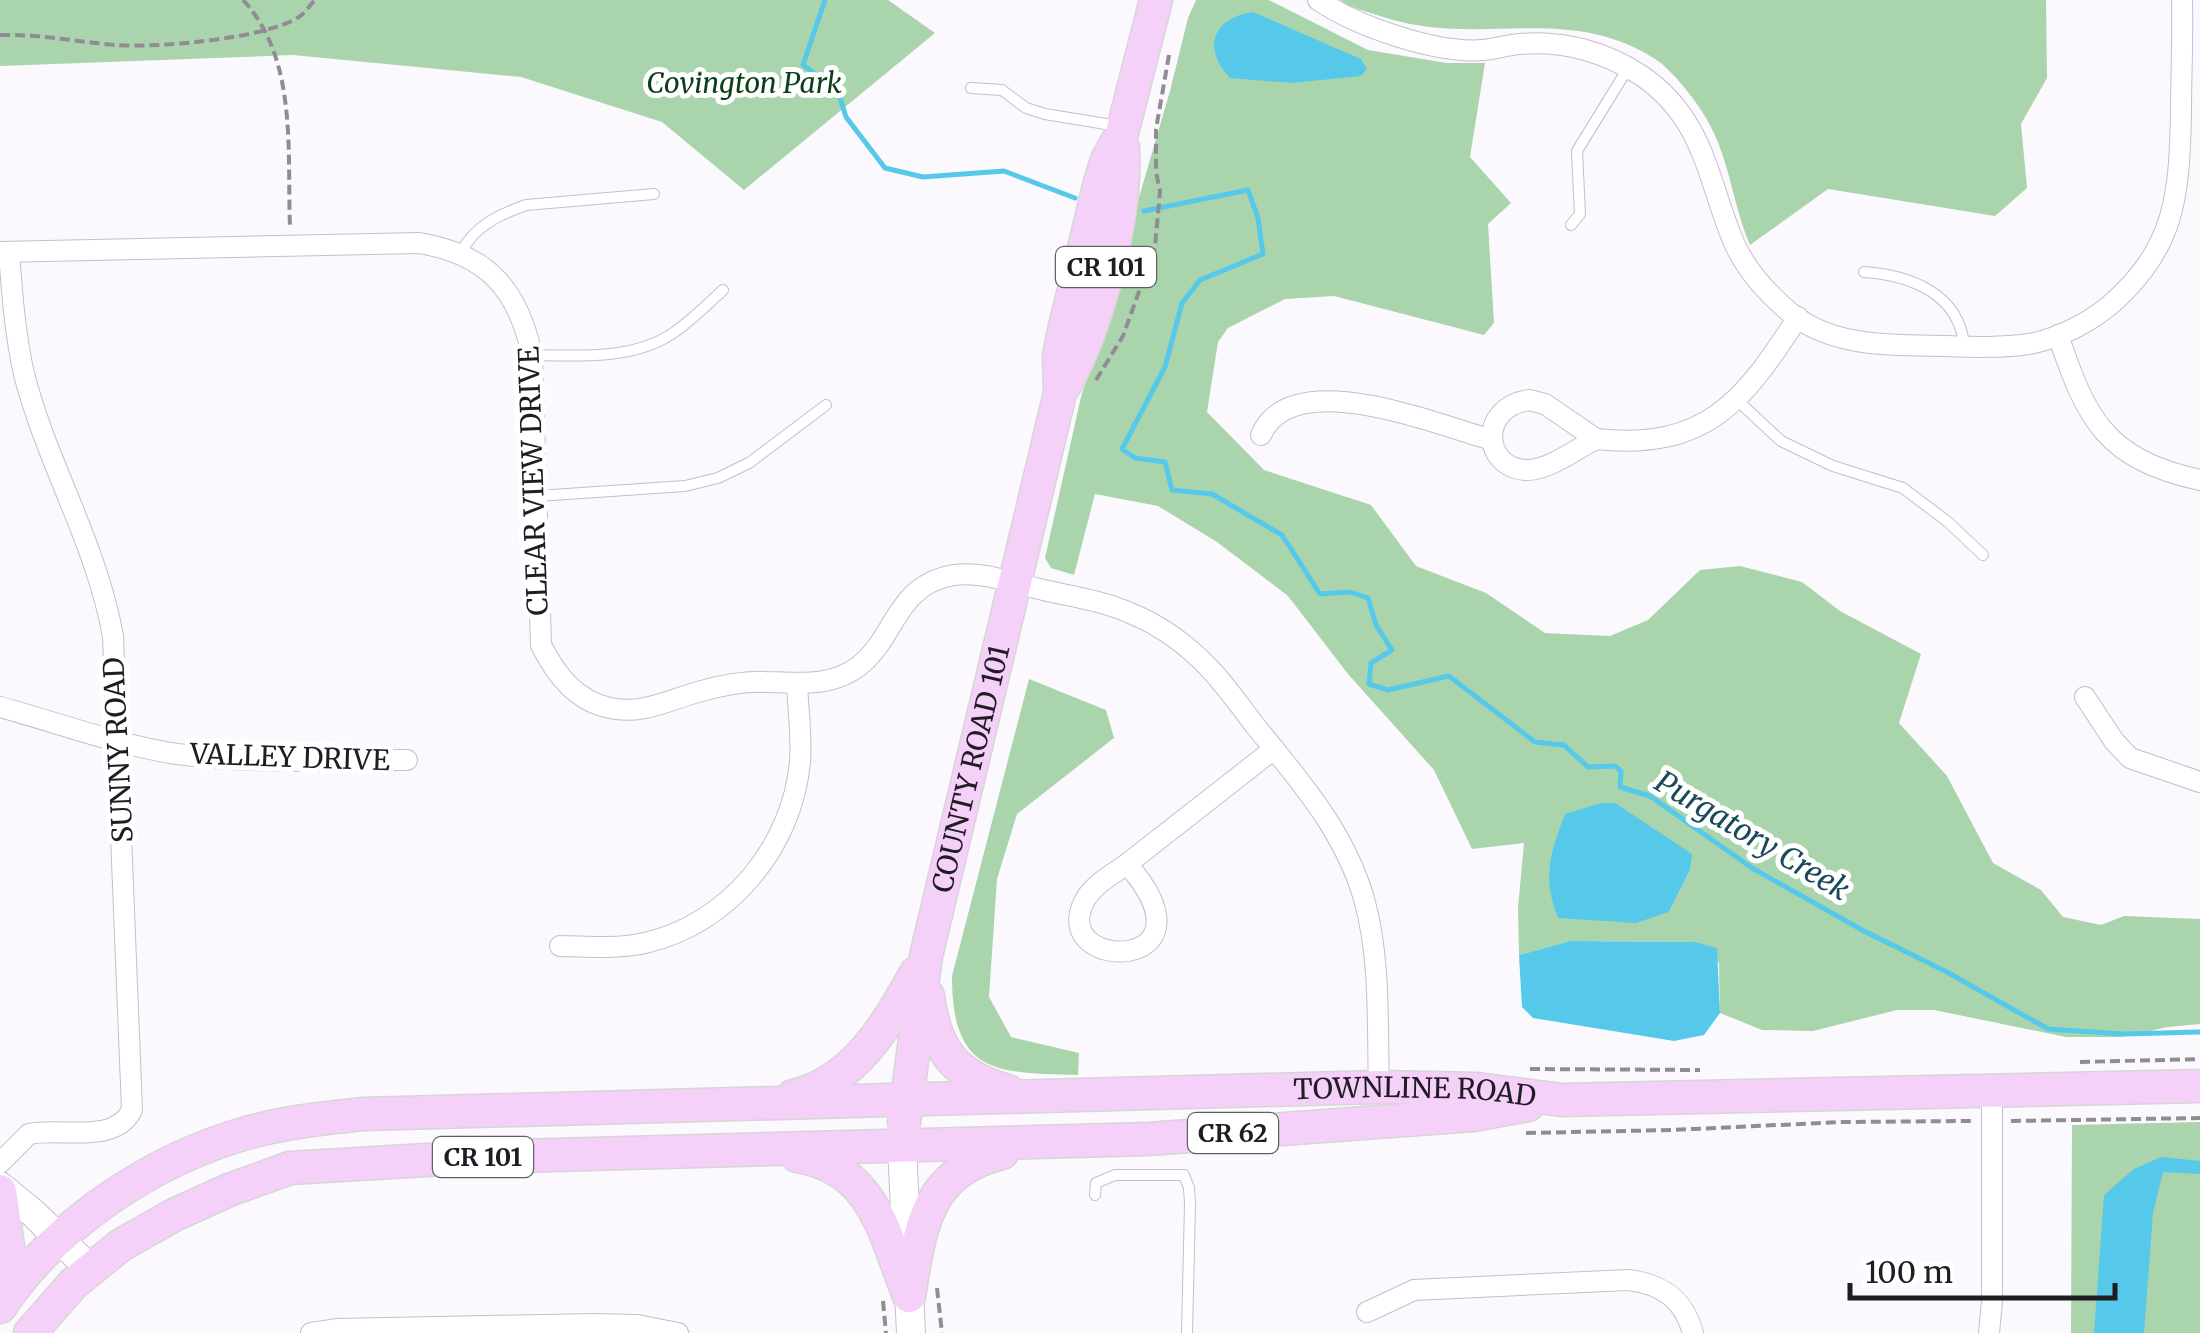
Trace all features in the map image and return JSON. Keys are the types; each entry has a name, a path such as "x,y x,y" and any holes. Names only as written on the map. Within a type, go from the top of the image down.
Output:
{"main road":[{"name":"COUNTY ROAD 101","path":"902,1147 926,956 1060,393 1087,340 1110,252 1124,170 1123,130 1156,0"},
{"path":"926,956 932,1026 951,1061 982,1082 1040,1096"},
{"name":"CR 101","path":"764,1103 804,1094 833,1079 860,1056 886,1026 926,956"},
{"name":"TOWNLINE ROAD","path":"905,1100 1379,1087 1477,1089 1562,1100 1992,1106 2200,1086"},
{"name":"CR 101","path":"60,1238 131,1185 169,1164 249,1132 308,1119 384,1113 905,1100"},
{"name":"TOWNLINE ROAD","path":"902,1147 1149,1139 1473,1115 1562,1100"},
{"path":"909,1296 925,1214 946,1184 968,1165 1042,1143"},
{"name":"CR 101","path":"30,1333 73,1285 121,1245 174,1214 290,1168 370,1161 902,1147"},
{"path":"748,1149 804,1157 830,1166 860,1185 878,1218 909,1296"},
{"path":"0,1189 10,1260 2,1304"},
{"path":"2,1304 60,1238"}],"street":[{"path":"1318,0 1344,17 1412,39 1482,50 1555,44 1585,49 1628,68 1667,96 1686,120 1702,147 1732,241 1747,268 1798,318 1835,336 1872,344 1964,346 2032,344 2058,336 2098,315 2149,264 2176,198 2182,0"},
{"name":"CLEAR VIEW DRIVE","path":"4,252 419,243 460,252 494,276 523,319 532,355 540,645 568,687 611,708 637,710 731,685 818,684 840,677 876,650 898,610 914,593 933,581 954,575 976,574 1130,612 1167,633 1200,659 1332,825 1364,899 1373,952 1379,1087"},
{"name":"SUNNY ROAD","path":"0,1163 28,1134 108,1130 124,1123 132,1110 113,636 105,592 25,376 4,252"},
{"path":"1596,439 1545,404 1529,400 1515,402 1500,411 1492,440 1497,455 1524,470 1540,467 1596,439 1654,439 1688,430 1738,400 1768,365 1798,318"},
{"path":"2058,336 2091,417 2117,446 2151,466 2200,480"},
{"path":"1261,435 1275,413 1294,403 1328,400 1355,402 1492,440"},
{"path":"560,946 645,943 678,932 739,891 763,863 782,831 794,796 800,760 797,684"},
{"path":"2084,697 2130,758 2200,782"},
{"name":"VALLEY DRIVE","path":"0,707 119,742 177,754 238,759 407,760"},
{"path":"1127,864 1148,888 1156,904 1157,922 1151,937 1136,950 1104,952 1082,929 1080,914 1085,899 1096,886 1274,749"},
{"path":"1989,1333 1992,1106"},
{"path":"902,1147 910,1333"},
{"path":"0,1189 60,1238 91,1270"},
{"path":"1367,1312 1414,1290 1628,1280 1648,1282 1680,1302 1693,1333"},
{"path":"311,1333 336,1329 594,1324 637,1325 678,1333"}],"lane":[{"path":"1571,225 1580,214 1577,150 1628,68"},
{"path":"970,88 1002,90 1017,102 1045,114 1123,130"},
{"path":"460,252 475,230 526,205 654,194"},
{"path":"1864,272 1896,274 1923,286 1957,316 1964,346"},
{"path":"532,355 587,355 633,350 654,343 676,332 723,290"},
{"path":"1738,400 1781,441 1833,466 1903,488 1983,555"},
{"path":"536,496 685,486 718,478 749,463 826,405"},
{"path":"1095,1196 1096,1183 1115,1175 1184,1175 1190,1188 1187,1333"}],"path":[{"path":"243,0 265,30 284,82 290,246"},
{"path":"0,35 43,34 116,45 163,44 265,30 299,16 316,0"},
{"path":"1160,218 1156,129 1170,54"},
{"path":"2082,1062 2200,1058"},
{"path":"1516,1069 1704,1070"},
{"path":"1526,1132 1842,1122 1992,1106 2200,1118"}],"green space":[{"name":"Covington Park","path":"0,0 888,0 935,33 744,190 662,122 521,77 293,55 0,66"},
{"path":"1196,0 1269,0 1368,50 1447,63 1485,63 1470,157 1511,203 1488,224 1494,323 1484,335 1334,296 1285,299 1228,328 1218,342 1207,412 1264,470 1371,505 1416,566 1486,593 1545,633 1610,636 1648,620 1700,570 1740,566 1802,582 1840,611 1921,654 1899,723 1947,776 1993,863 2041,890 2063,917 2101,925 2124,916 2200,919 2200,1024 2121,1037 2066,1037 1934,1010 1897,1010 1813,1031 1762,1030 1720,1013 1719,963 1695,942 1570,941 1519,955 1518,908 1524,843 1472,849 1434,770 1348,674 1288,596 1217,542 1158,506 1095,494 1074,575 1051,568 1045,558 1081,397","holes":["1601,803 1690,870 1669,912"]},
{"path":"1340,0 2046,0 2047,78 2021,124 2027,188 1995,216 1828,189 1750,245 1712,129 1689,93 1661,63 1627,44 1593,34 1559,29 1419,26"},
{"path":"1029,679 1106,710 1114,738 1017,814 997,879 989,997 1011,1037 1079,1053 1078,1075 1023,1072 984,1062 970,1050 960,1033 954,1008 952,976"},
{"path":"2200,1122 2200,1333 2071,1333 2072,1125"}],"water":[{"path":"1253,12 1361,59 1367,69 1361,76 1292,83 1230,78 1216,56 1216,36 1228,21"},
{"path":"1601,803 1615,803 1692,854 1690,870 1669,912 1636,923 1558,918 1549,878 1552,853 1565,814"},
{"path":"1570,941 1695,942 1717,948 1720,1013 1704,1035 1674,1041 1533,1018 1522,1007 1519,955"},
{"path":"2161,1157 2200,1161 2200,1174 2163,1172 2153,1213 2144,1333 2094,1333 2104,1195 2134,1169"}],"waterway":[{"name":"Purgatory Creek","path":"825,0 803,65 838,91 846,117 885,168 923,177 1004,171 1075,198"},
{"name":"Purgatory Creek","path":"1144,211 1248,190 1258,218 1263,254 1200,280 1182,303 1165,367 1122,449 1135,458 1165,462 1172,490 1212,494 1282,535 1320,594 1350,592 1368,598 1376,625 1392,650 1371,663 1369,684 1388,690 1449,676 1535,742 1564,745 1588,767 1615,766 1621,771 1620,787 1650,796 1752,868 2048,1029 2123,1034 2200,1032"}]}
